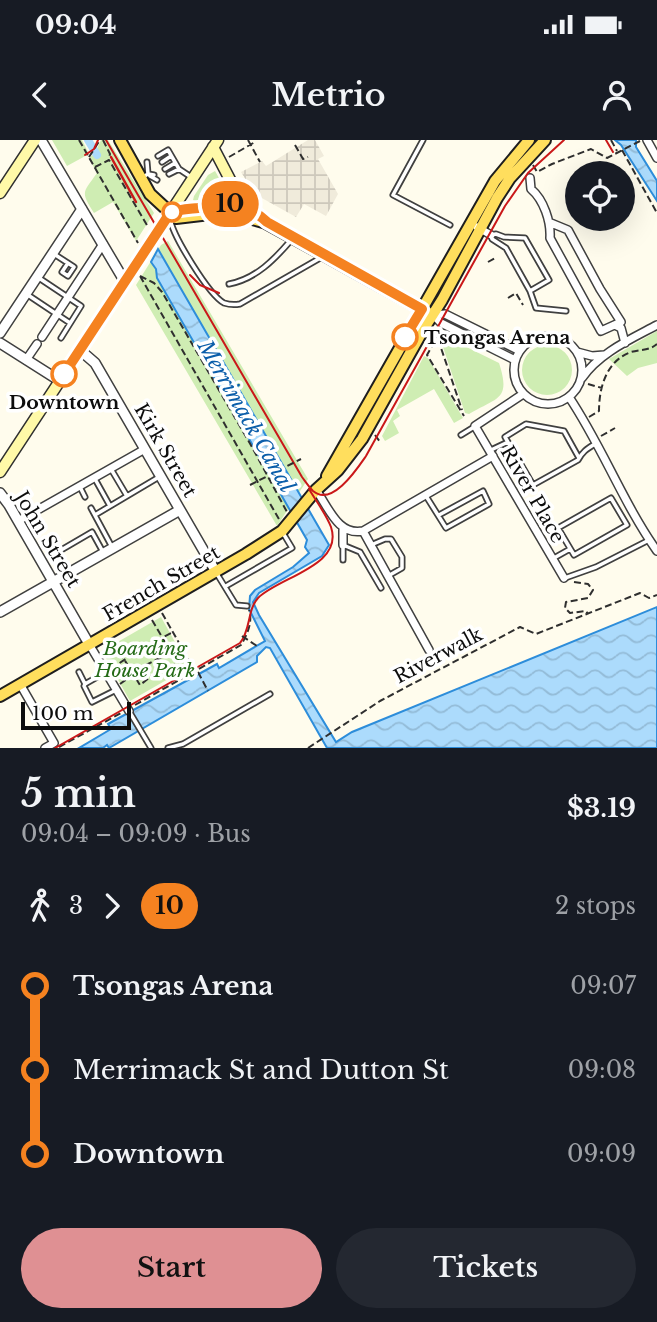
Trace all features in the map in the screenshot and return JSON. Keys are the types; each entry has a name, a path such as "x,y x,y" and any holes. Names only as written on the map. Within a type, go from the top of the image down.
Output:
{"main road":[{"path":"0,193 35,140"},
{"path":"120,140 145,176 150,194 176,218 227,212 267,222"},
{"path":"427,312 481,229 529,140"},
{"path":"427,312 470,223 495,181 545,140"},
{"path":"0,472 125,282 152,230 170,213 214,143"},
{"path":"214,143 238,195 267,222 427,312"},
{"path":"170,213 178,209 230,204 256,212"},
{"name":"French Street","path":"0,696 216,572 285,522 320,486 427,312"}],"street":[{"path":"41,140 125,282"},
{"path":"647,140 657,158"},
{"path":"517,161 534,182 536,193 551,223 550,238 601,331 621,322 568,230 551,223"},
{"path":"0,333 82,209"},
{"path":"470,223 491,235"},
{"path":"26,360 103,244"},
{"path":"427,312 445,314 520,351"},
{"path":"427,312 441,323 515,360"},
{"path":"615,325 618,336 624,340"},
{"path":"585,381 577,352 565,340 549,336 532,340 515,360 516,384 523,394 541,404 560,402 585,381 589,366 624,340 657,325"},
{"path":"0,344 60,381"},
{"name":"Kirk Street","path":"80,350 95,363 216,572"},
{"path":"577,352 592,356 605,355"},
{"path":"475,426 523,394"},
{"path":"569,397 598,440 634,514 657,551"},
{"name":"River Place","path":"475,426 564,578"},
{"path":"18,521 145,449"},
{"path":"343,530 354,533 363,531 491,453"},
{"path":"320,486 343,530 343,545"},
{"name":"John Street","path":"0,493 129,711"},
{"path":"0,612 180,510"},
{"path":"363,531 429,650"},
{"path":"20,684 54,743 45,748"}],"lane":[{"path":"423,140 393,195 450,225"},
{"path":"158,156 168,150 179,169 192,178"},
{"path":"162,162 171,156"},
{"path":"145,176 147,162"},
{"path":"166,169 175,163"},
{"path":"145,176 150,168"},
{"path":"169,174 179,169"},
{"path":"145,176 155,175"},
{"path":"145,176 158,180"},
{"path":"170,213 170,223 204,283 216,297 231,305 240,304 325,255"},
{"path":"506,247 492,239 491,235 525,238 549,280 530,291"},
{"path":"504,237 506,247 537,309 566,311"},
{"path":"229,284 243,281 272,261 294,238"},
{"path":"53,253 68,263"},
{"path":"37,277 81,306 61,338"},
{"path":"26,294 71,323"},
{"path":"491,453 526,424 564,431 579,458"},
{"path":"461,435 475,426"},
{"path":"506,439 533,485 579,458 582,452 598,440"},
{"path":"111,469 127,496"},
{"path":"95,515 160,476"},
{"path":"94,479 110,506"},
{"path":"80,487 85,497"},
{"path":"425,495 446,528 489,504 483,491 439,515"},
{"path":"611,498 624,520 627,525 574,555 558,528 611,498"},
{"path":"91,508 109,551"},
{"path":"624,520 634,514"},
{"path":"226,586 292,548 285,522"},
{"path":"69,574 56,553 92,532 109,551"},
{"path":"371,545 391,539 402,557 402,568 388,576"},
{"path":"564,578 596,567 649,540"},
{"path":"343,560 343,545 360,552 365,565 381,587"},
{"path":"552,559 570,549"},
{"path":"216,572 236,605 247,606"},
{"path":"79,672 92,702 116,689"},
{"path":"85,684 106,672"},
{"path":"168,748 183,744 270,694"},
{"path":"129,711 151,748"}],"path":[{"path":"79,140 94,167 102,175 138,243"},
{"path":"248,140 260,162"},
{"path":"611,140 618,152"},
{"path":"89,157 100,141 152,230"},
{"path":"534,169 537,172 591,149 607,158 639,141"},
{"path":"228,158 255,142"},
{"path":"295,145 303,159 308,157"},
{"path":"622,150 657,213"},
{"path":"94,167 109,160"},
{"path":"488,262 495,258"},
{"path":"139,275 146,277 162,292 257,456 285,522 139,275"},
{"path":"508,298 516,293 523,305"},
{"path":"437,338 464,417 427,355 441,330"},
{"path":"589,417 598,411 601,388 607,374 622,357 657,344"},
{"path":"585,381 601,388"},
{"path":"598,440 615,428"},
{"path":"374,434 380,442"},
{"path":"250,485 301,459"},
{"path":"564,578 592,586 593,590 588,598 570,600 564,606 570,613 586,611 589,615"},
{"name":"Riverwalk","path":"308,748 380,701 520,627 536,634 640,593 649,598 657,595"},
{"path":"198,672 241,645 247,635 251,617 247,606"},
{"path":"162,613 208,691"},
{"path":"151,620 177,663"},
{"path":"106,672 140,649 173,632"},
{"path":"242,636 257,646"},
{"path":"113,642 140,685 158,671 187,657"},
{"path":"116,689 146,665 182,647"}],"green space":[{"path":"52,140 82,140 89,154 67,166"},
{"path":"101,140 108,140 154,213 136,241 113,202 94,213 85,196 86,189 97,173 89,158 95,153"},
{"path":"215,171 230,197 196,202 193,200 208,175"},
{"path":"168,241 308,479 277,526 136,285 161,245"},
{"path":"657,331 657,363 638,368 627,376 609,359"},
{"path":"442,337 499,363 503,384 499,396 469,414 465,413 441,341"},
{"path":"547,345 565,352 572,370 565,388 547,395 529,388 522,370 529,352"},
{"path":"424,356 428,358 463,418 454,423 434,389 397,410 400,416 393,421 399,433 385,441 382,436"},
{"name":"Boarding House Park","path":"161,617 189,667 130,701 102,651"}],"shaded area":[{"path":"308,140 315,140 324,156 318,159 338,194 326,216 304,204 296,217 260,197 241,172 262,161 266,166"}],"water":[{"path":"615,140 636,140 636,147 657,181 657,201 635,167 635,161 631,161"},
{"path":"158,249 329,545 322,556 259,593 253,602 336,742 352,732 657,607 657,748 327,748 270,648 266,647 257,656 257,662 109,748 107,745 103,748 79,748 111,729 108,724 217,664 219,668 265,641 249,609 250,596 309,553 305,547 307,540 157,278 156,269 151,262"}],"waterway":[{"name":"Merrimack Canal","path":"88,140 97,155"}],"tram line":[{"path":"85,155 94,149 98,140"},
{"path":"106,140 302,477 313,491 320,495 336,490 366,456 505,206 528,173 564,140"},
{"path":"606,140 613,152"},
{"path":"190,275 200,285 219,293"},
{"path":"55,748 240,643 258,598 307,569 328,552 332,540 331,527 309,489"}],"railway":[{"path":"111,157 136,202"}],"bus line":[{"name":"10","path":"64,374 170,213 178,209 223,204 246,207 256,212 267,222 422,309 405,337"}],"place":[{"name":"Tsongas Arena","path":"405,337"},
{"name":"Downtown","path":"64,374"}]}
